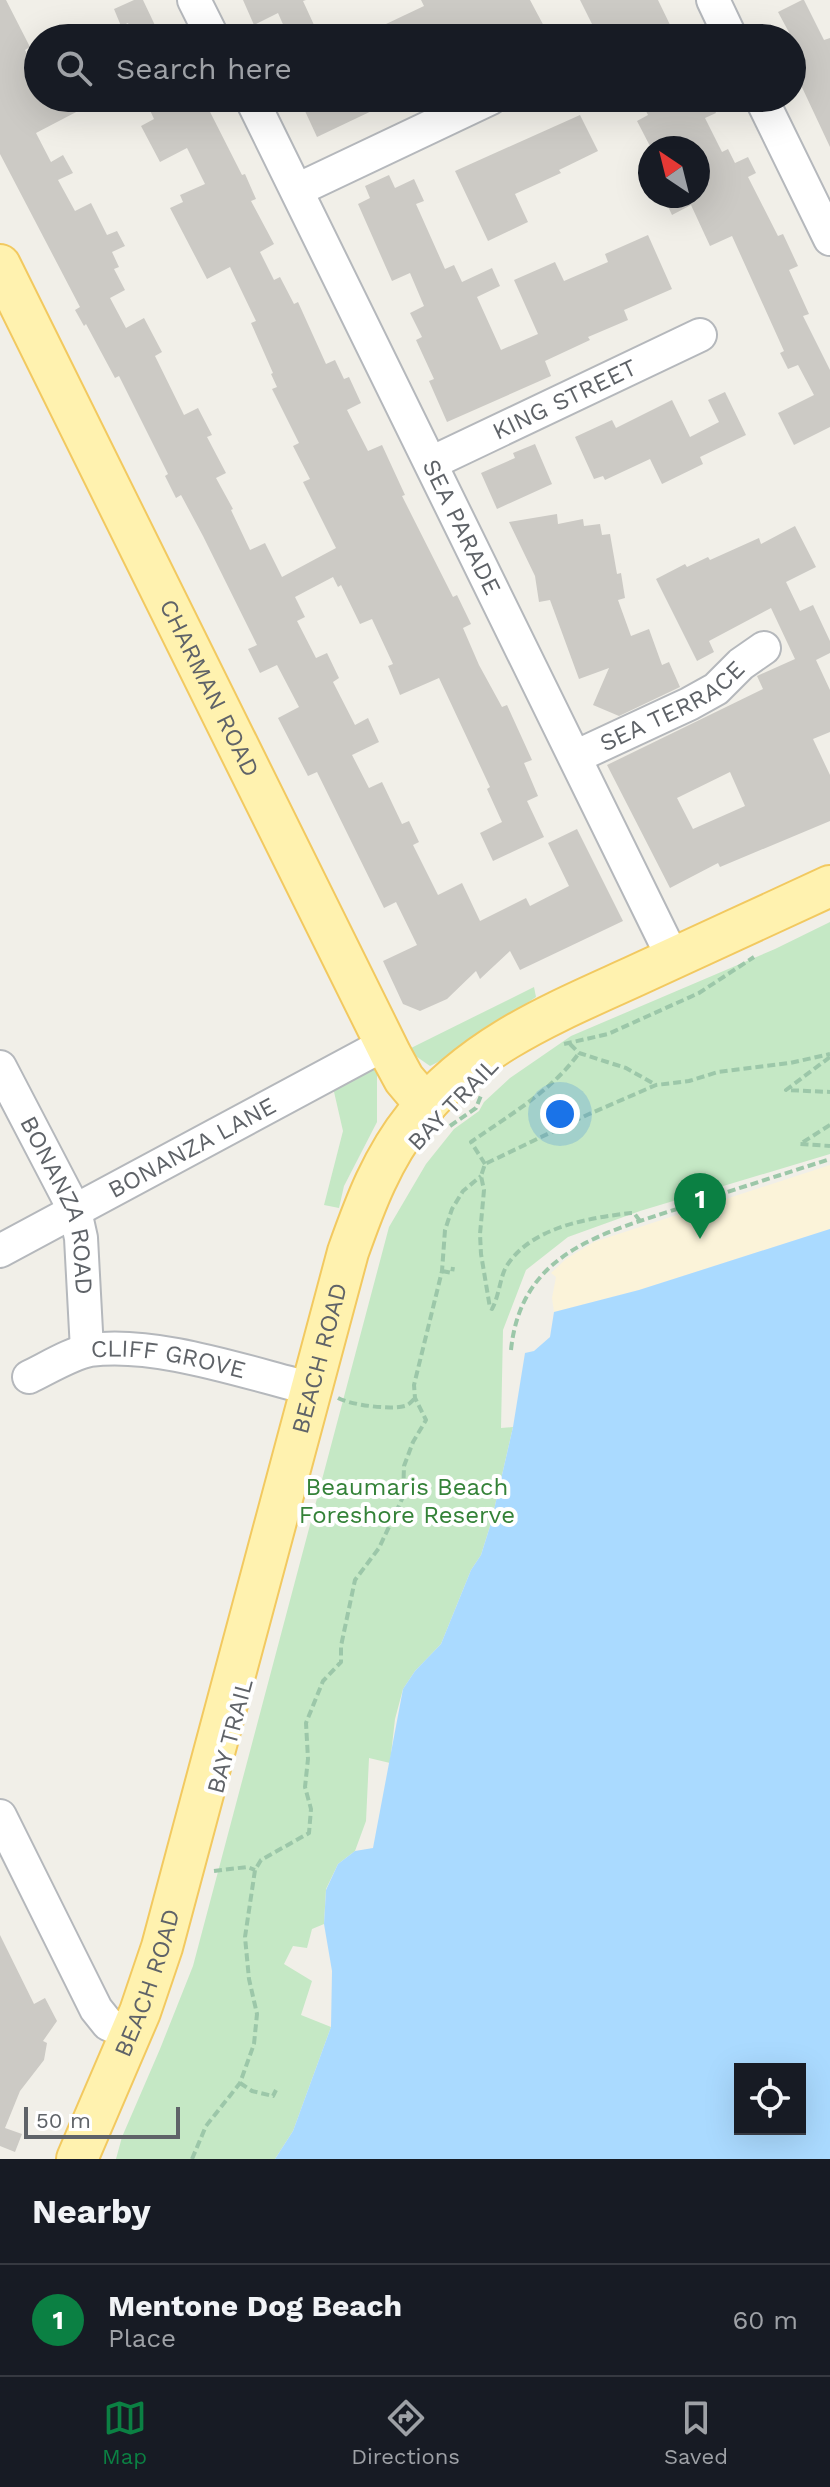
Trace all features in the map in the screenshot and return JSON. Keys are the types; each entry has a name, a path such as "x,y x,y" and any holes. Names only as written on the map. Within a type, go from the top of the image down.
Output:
{"main road":[{"name":"CHARMAN ROAD","path":"0,265 385,1044 401,1075 437,1116"},
{"name":"BEACH ROAD","path":"77,2159 148,1990 328,1399 348,1252 369,1193 398,1140 437,1116 471,1062 504,1039 830,886"}],"street":[{"path":"194,0 206,24"},
{"path":"713,0 724,24"},
{"name":"SEA PARADE","path":"258,112 673,958"},
{"path":"297,190 461,112"},
{"path":"768,112 830,239"},
{"name":"KING STREET","path":"431,463 700,335"},
{"name":"SEA TERRACE","path":"575,757 716,689 741,664 764,648"},
{"name":"BONANZA LANE","path":"0,1251 385,1044"},
{"name":"BONANZA ROAD","path":"0,1067 75,1211 81,1238 87,1350"},
{"name":"CLIFF GROVE","path":"29,1377 87,1350 124,1348 162,1352 328,1399"},
{"path":"0,1816 96,2009 108,2024 131,2034"}],"path":[{"path":"559,1045 608,1034 699,993 756,955"},
{"path":"569,1043 579,1053 626,1068 656,1085"},
{"path":"485,1164 471,1142 549,1086 579,1053"},
{"path":"640,1221 634,1213 594,1218 562,1227 529,1243 503,1271 502,1285 490,1308 481,1254 480,1217 484,1190 481,1176 485,1164 656,1085 689,1081 718,1072 830,1056"},
{"path":"830,1056 786,1090 830,1092"},
{"name":"BAY TRAIL","path":"437,1116 476,1108 488,1087"},
{"path":"830,1125 800,1144 830,1146"},
{"path":"511,1350 524,1298 548,1270 574,1247 609,1231 830,1159"},
{"path":"192,2159 206,2126 240,2083 252,2053 258,2024 245,1937 255,1870 261,1860 309,1833 311,1809 305,1787 308,1759 306,1723 323,1681 343,1658 341,1646 355,1580 379,1548 403,1497 404,1466 426,1420 415,1398 414,1385 442,1271 445,1230 452,1209 463,1191 481,1176"},
{"path":"442,1271 452,1273 453,1267"},
{"path":"328,1399 391,1407 408,1405 415,1398"},
{"path":"213,1871 247,1867 255,1870"},
{"path":"240,2083 252,2091 273,2096 276,2090"}],"green space":[{"name":"Beaumaris Beach Foreshore Reserve","path":"830,922 830,1154 640,1211 568,1237 526,1270 503,1330 501,1428 513,1427 481,1555 471,1570 441,1644 415,1671 403,1689 395,1719 390,1763 369,1758 366,1821 355,1851 338,1864 326,1889 324,1924 312,1929 307,1948 293,1946 284,1964 312,1981 301,2015 331,2027 293,2131 275,2159 116,2159 122,2137 193,1966 389,1227 426,1164 454,1129 479,1111 484,1102 510,1078 571,1036 775,949"},
{"path":"534,987 536,997 430,1066 407,1050"},
{"path":"377,1066 377,1122 344,1186 339,1208 324,1205 343,1131 332,1083"}],"sand":[{"path":"830,1165 830,1229 639,1290 554,1312 552,1298 556,1277 551,1273 566,1259 594,1242"}],"water":[{"path":"830,1229 830,2159 275,2159 293,2131 331,2027 332,1971 324,1924 326,1890 338,1864 355,1851 373,1848 403,1689 415,1671 441,1644 471,1570 481,1555 513,1427 525,1353 534,1351 550,1337 554,1312 639,1290"}],"building":[{"path":"0,0 6,0 24,35 24,112 76,112 36,133 51,162 63,155 73,173 58,180 75,211 91,203 107,235 117,231 125,246 112,252 119,267 114,269 125,290 110,298 126,328 144,318 162,352 155,356 184,415 198,408 212,435 207,437 226,473 216,478 250,550 265,543 282,577 336,548 303,482 310,479 293,446 299,443 272,389 277,387 273,373 251,323 256,321 230,267 207,279 170,208 183,202 180,195 205,184 187,148 160,162 141,126 154,119 151,112 210,112 242,175 245,174 256,199 251,201 274,244 260,252 274,280 280,277 294,304 298,302 326,364 335,360 344,379 349,377 361,403 347,410 368,451 382,445 405,495 402,496 453,597 457,595 471,624 463,628 479,665 502,707 507,705 532,760 524,763 538,796 527,801 544,837 493,861 480,833 502,822 487,789 490,787 439,678 400,695 388,666 393,664 372,619 360,624 341,585 338,587 333,577 295,597 305,617 297,621 316,658 327,653 339,678 333,682 355,725 368,718 379,742 352,755 369,788 382,782 402,824 409,821 419,842 413,845 438,895 462,883 480,921 526,898 530,906 569,886 548,843 577,829 623,921 520,970 510,951 480,979 476,971 447,999 420,1011 403,1004 383,961 417,945 396,902 384,908 317,772 308,776 278,718 299,707 277,665 260,673 248,649 257,645 203,536 181,495 176,498 165,476 168,474 119,376 115,378 75,310 80,307 0,154"},
{"path":"134,0 143,0 154,24 120,24 114,9"},
{"path":"243,0 306,0 303,1 314,24 283,24 278,13 254,24"},
{"path":"421,0 530,0 543,24 386,24 424,6"},
{"path":"580,0 658,0 670,24 592,24"},
{"path":"804,0 824,40 830,38 830,147 806,96 806,24 784,24 778,12"},
{"path":"305,112 370,112 317,137"},
{"path":"646,112 715,112 705,118 722,152 728,149 735,163 748,157 756,173 748,177 778,236 783,234 798,266 789,270 809,314 803,316 830,370 830,427 794,445 778,413 814,395 798,365 788,369 780,353 784,351 732,236 710,246 692,208 710,208 710,136 645,136 637,121 648,115"},
{"path":"580,115 598,151 559,170 561,173 515,194 528,222 488,241 455,171"},
{"path":"389,175 395,188 414,179 424,201 416,204 445,269 454,265 462,282 492,268 500,286 477,297 501,350 538,334 514,280 555,262 564,281 608,262 605,254 648,235 672,289 624,310 628,320 588,337 590,340 545,361 551,376 447,422 429,381 434,379 416,340 422,337 410,313 424,306 410,273 392,281 358,204 370,198 365,186"},
{"path":"669,208 685,208 672,215"},
{"path":"725,392 746,435 700,457 703,464 662,484 650,459 605,480 603,476 594,479 575,437 612,420 616,428 672,400 690,437 719,422 708,400"},
{"path":"535,444 552,484 497,509 481,473 515,458 513,453"},
{"path":"557,514 558,524 583,519 584,526 600,524 602,535 610,534 625,598 618,600 631,636 649,629 662,665 669,662 680,687 619,716 593,705 609,668 579,679 550,600 539,602 535,576 509,522"},
{"path":"795,526 816,567 786,582 800,611 813,605 830,641 830,653 816,660 830,690 830,732 813,739 830,775 830,821 720,867 718,863 670,888 607,765 763,689 757,676 795,659 771,608 709,641 714,652 697,661 656,579 685,564 687,567 708,557 710,560 759,538 761,544","holes":["730,772 745,806 693,829 677,798"]},
{"path":"0,1935 34,2004 45,1998 57,2021 43,2041 47,2043 44,2060 20,2091 5,2128 22,2134 15,2152 0,2146"}],"place":[{"name":"Mentone Dog Beach","path":"700,1239"}]}
